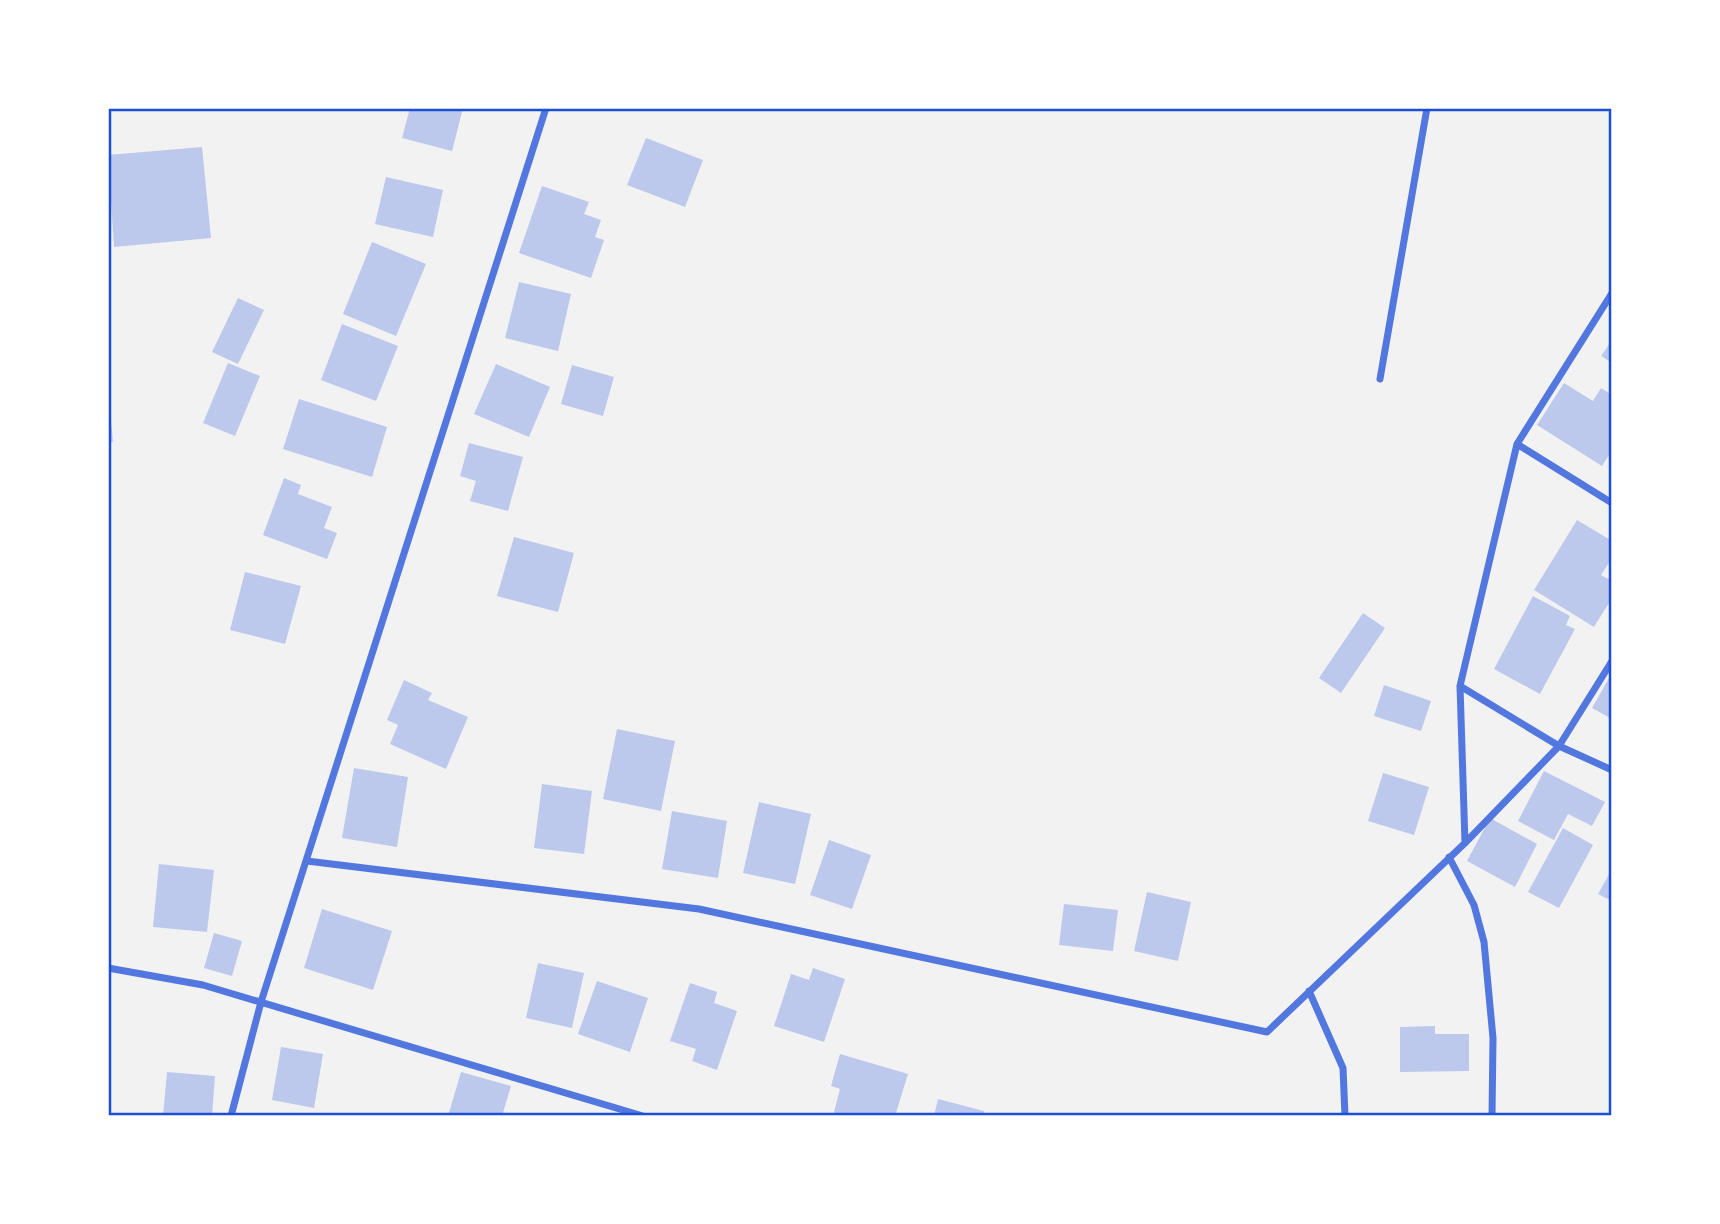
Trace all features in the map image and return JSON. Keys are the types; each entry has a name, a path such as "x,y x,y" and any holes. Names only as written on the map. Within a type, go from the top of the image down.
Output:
{"street":[{"path":"231,1115 261,1002 546,108"},
{"path":"1380,379 1427,108"},
{"path":"1465,843 1460,686 1517,444 1612,293"},
{"path":"1517,444 1612,503"},
{"path":"307,861 699,909 1266,1032 1465,843 1559,746 1612,661"},
{"path":"1460,686 1559,746 1612,770"},
{"path":"1449,858 1474,905 1484,942 1493,1038 1492,1115"},
{"path":"108,968 202,985 643,1115"},
{"path":"1309,991 1343,1069 1345,1115"}],"building":[{"path":"410,108 463,108 452,151 402,138"},
{"path":"646,138 703,160 685,207 627,185"},
{"path":"202,147 211,238 114,247 108,155"},
{"path":"386,177 443,190 433,237 375,224"},
{"path":"542,186 589,202 584,214 601,220 595,237 604,240 591,278 519,253"},
{"path":"372,242 426,264 396,336 343,314"},
{"path":"519,282 571,294 558,351 505,338"},
{"path":"238,298 264,310 238,364 212,352"},
{"path":"342,324 398,346 376,401 321,380"},
{"path":"1612,340 1612,363 1601,356"},
{"path":"228,363 260,376 235,436 203,423"},
{"path":"496,364 550,387 529,437 474,414"},
{"path":"572,365 614,377 603,416 561,404"},
{"path":"1564,383 1593,401 1601,388 1612,395 1612,450 1602,466 1537,425"},
{"path":"299,399 387,427 372,477 283,449"},
{"path":"110,410 113,442 108,442"},
{"path":"469,443 523,457 508,511 470,501 476,481 460,476"},
{"path":"284,478 301,485 298,494 332,507 324,528 337,533 327,559 263,535"},
{"path":"1577,520 1612,541 1612,558 1601,575 1612,581 1612,598 1594,627 1534,590"},
{"path":"514,537 574,553 558,612 497,596"},
{"path":"245,572 301,586 285,644 230,630"},
{"path":"1533,596 1570,616 1566,625 1575,629 1540,694 1494,669"},
{"path":"1363,613 1385,628 1341,693 1319,678"},
{"path":"1612,673 1612,719 1592,708"},
{"path":"404,680 432,693 428,700 468,717 446,769 390,744 398,725 387,720"},
{"path":"1384,685 1431,701 1421,731 1374,716"},
{"path":"617,729 675,741 661,811 603,799"},
{"path":"354,768 408,777 397,847 342,838"},
{"path":"1544,771 1605,802 1592,826 1568,814 1554,840 1518,821"},
{"path":"1383,773 1429,787 1414,835 1368,821"},
{"path":"542,784 592,791 584,854 534,848"},
{"path":"759,802 811,814 795,884 743,873"},
{"path":"672,811 727,821 718,878 662,869"},
{"path":"1490,818 1537,844 1515,887 1467,861"},
{"path":"1563,828 1593,845 1559,908 1528,892"},
{"path":"829,840 871,855 852,909 810,895"},
{"path":"159,864 214,870 207,932 153,927"},
{"path":"1612,869 1612,901 1598,894"},
{"path":"1147,892 1191,902 1178,961 1134,951"},
{"path":"1064,904 1118,910 1113,951 1059,945"},
{"path":"322,909 392,931 373,990 304,968"},
{"path":"214,933 242,941 232,976 204,968"},
{"path":"538,963 584,973 572,1028 526,1018"},
{"path":"813,968 845,979 824,1042 774,1026 791,974 809,980"},
{"path":"597,981 648,998 630,1052 578,1034"},
{"path":"690,983 717,992 714,1003 737,1011 717,1070 692,1061 696,1049 670,1041"},
{"path":"1435,1026 1435,1034 1469,1034 1469,1071 1400,1072 1400,1027"},
{"path":"281,1047 323,1054 314,1108 272,1100"},
{"path":"840,1054 908,1074 895,1116 833,1116 840,1089 831,1086"},
{"path":"167,1072 215,1076 212,1116 163,1116"},
{"path":"461,1072 511,1086 502,1116 448,1116"},
{"path":"938,1099 984,1111 983,1116 934,1116"}]}
